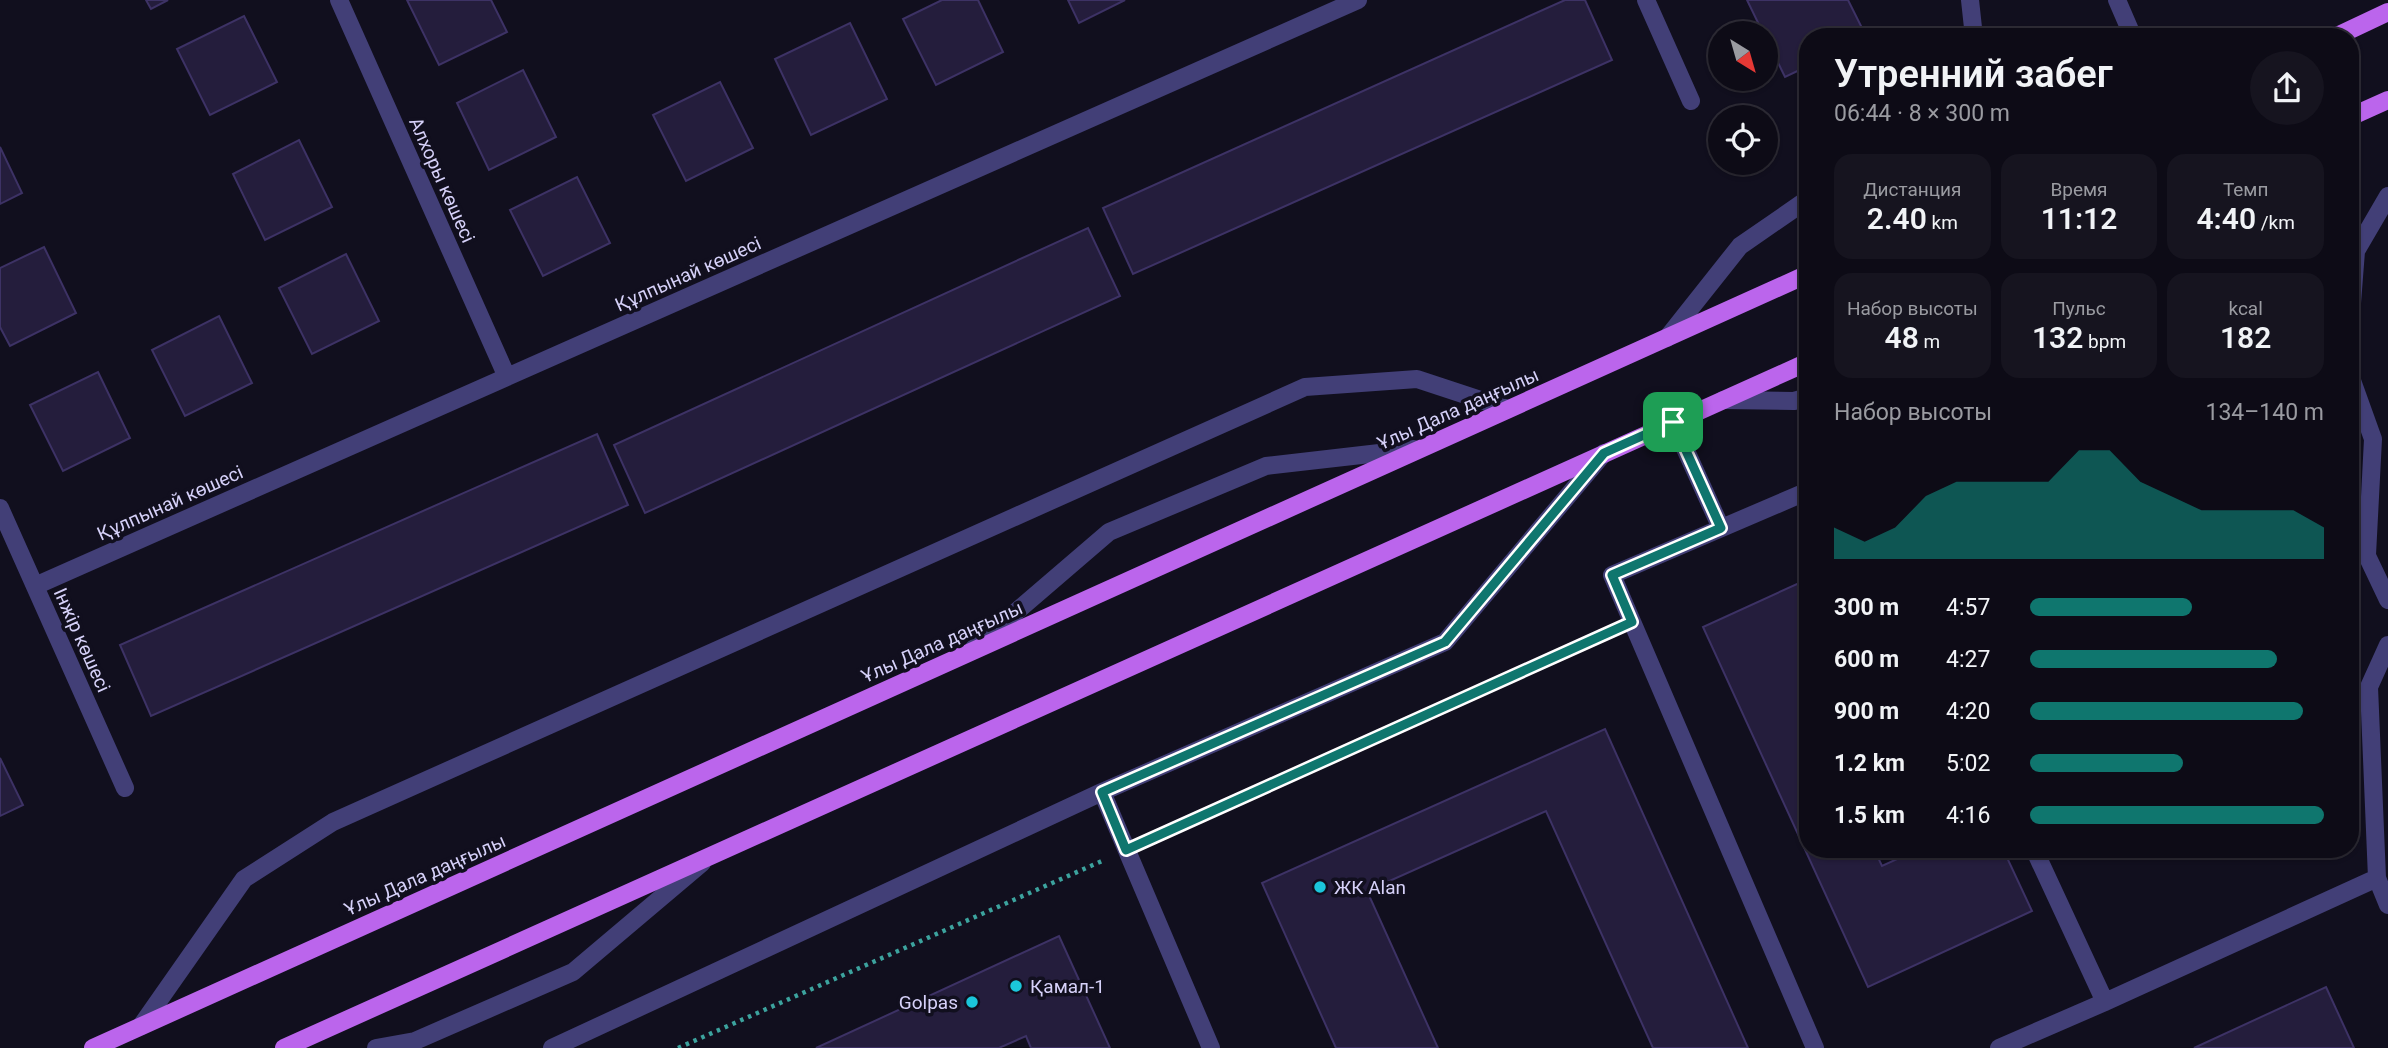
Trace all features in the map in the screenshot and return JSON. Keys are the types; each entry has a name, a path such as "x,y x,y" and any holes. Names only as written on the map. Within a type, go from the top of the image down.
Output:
{"main road":[{"path":"2354,28 2388,12"},
{"path":"2359,113 2388,100"},
{"name":"Ұлы Дала даңғылы","path":"93,1048 1799,278"},
{"path":"284,1048 1799,366"}],"street":[{"name":"Алхоры көшесі","path":"339,0 507,377"},
{"name":"Құлпынай көшесі","path":"35,586 1358,0"},
{"path":"1646,0 1691,101"},
{"path":"1970,0 1973,28"},
{"path":"2117,0 2129,28"},
{"path":"2359,246 2388,196"},
{"path":"1667,338 1740,246 1799,206"},
{"path":"141,1026 244,879 346,816 1305,387 1418,379 1508,409"},
{"path":"1723,400 1799,400"},
{"path":"2359,400 2373,439 2359,545"},
{"path":"1673,422 1721,528"},
{"path":"968,653 1109,532 1266,466 1421,449"},
{"path":"552,1048 1102,792 1445,642 1604,453"},
{"path":"1799,495 1612,575 1815,1048"},
{"name":"Інжір көшесі","path":"0,508 125,788"},
{"path":"2359,555 2388,600"},
{"path":"2388,645 2370,687 2377,877 2388,905"},
{"path":"1102,792 1211,1048"},
{"path":"376,1048 415,1041 573,972 710,856"},
{"path":"2038,858 2105,1002"},
{"path":"1999,1048 2377,877"}],"path":[{"path":"678,1048 1632,622"}],"building":[{"path":"146,0 168,0 151,9"},
{"path":"407,0 491,0 507,32 439,65"},
{"path":"942,0 978,0 1003,52 936,85 903,19"},
{"path":"1068,0 1125,0 1079,23"},
{"path":"1565,0 1585,0 1612,60 1133,274 1103,208"},
{"path":"1747,0 1848,0 1862,28 1799,28 1799,70 1785,77 1778,63 1778,21 1757,21"},
{"path":"244,16 277,82 210,115 177,49"},
{"path":"850,23 887,99 811,135 775,59"},
{"path":"523,70 556,137 489,170 457,103"},
{"path":"720,82 753,148 686,181 653,115"},
{"path":"299,140 332,207 265,240 233,174"},
{"path":"0,147 22,193 0,204"},
{"path":"577,177 610,243 543,276 510,210"},
{"path":"1088,228 1120,296 645,513 614,445"},
{"path":"44,247 76,313 10,346 0,327 0,268"},
{"path":"346,254 379,321 312,354 279,288"},
{"path":"219,316 252,383 185,416 152,350"},
{"path":"98,372 130,438 63,471 30,405"},
{"path":"597,434 628,505 151,716 120,645"},
{"path":"1799,583 1799,836 1703,627"},
{"name":"ЖК Alan","path":"1605,729 1748,1048 1653,1048 1546,811 1367,891 1438,1048 1336,1048 1262,883"},
{"path":"0,758 23,805 0,816"},
{"path":"1809,858 1878,858 1882,866 1899,858 2007,858 2032,911 1868,987"},
{"name":"Қамал-1","path":"1059,936 1110,1048 1031,1048 1026,1036 999,1048 816,1048"},
{"path":"2326,987 2354,1048 2194,1048"}],"place":[{"name":"ЖК Alan","path":"1320,887"},
{"name":"Қамал-1","path":"1016,986"},
{"name":"Golpas","path":"972,1002"}],"route":[{"path":"1673,422 1721,528 1612,575 1632,622 1126,850 1102,792 1445,642 1604,453 1673,422"}]}
